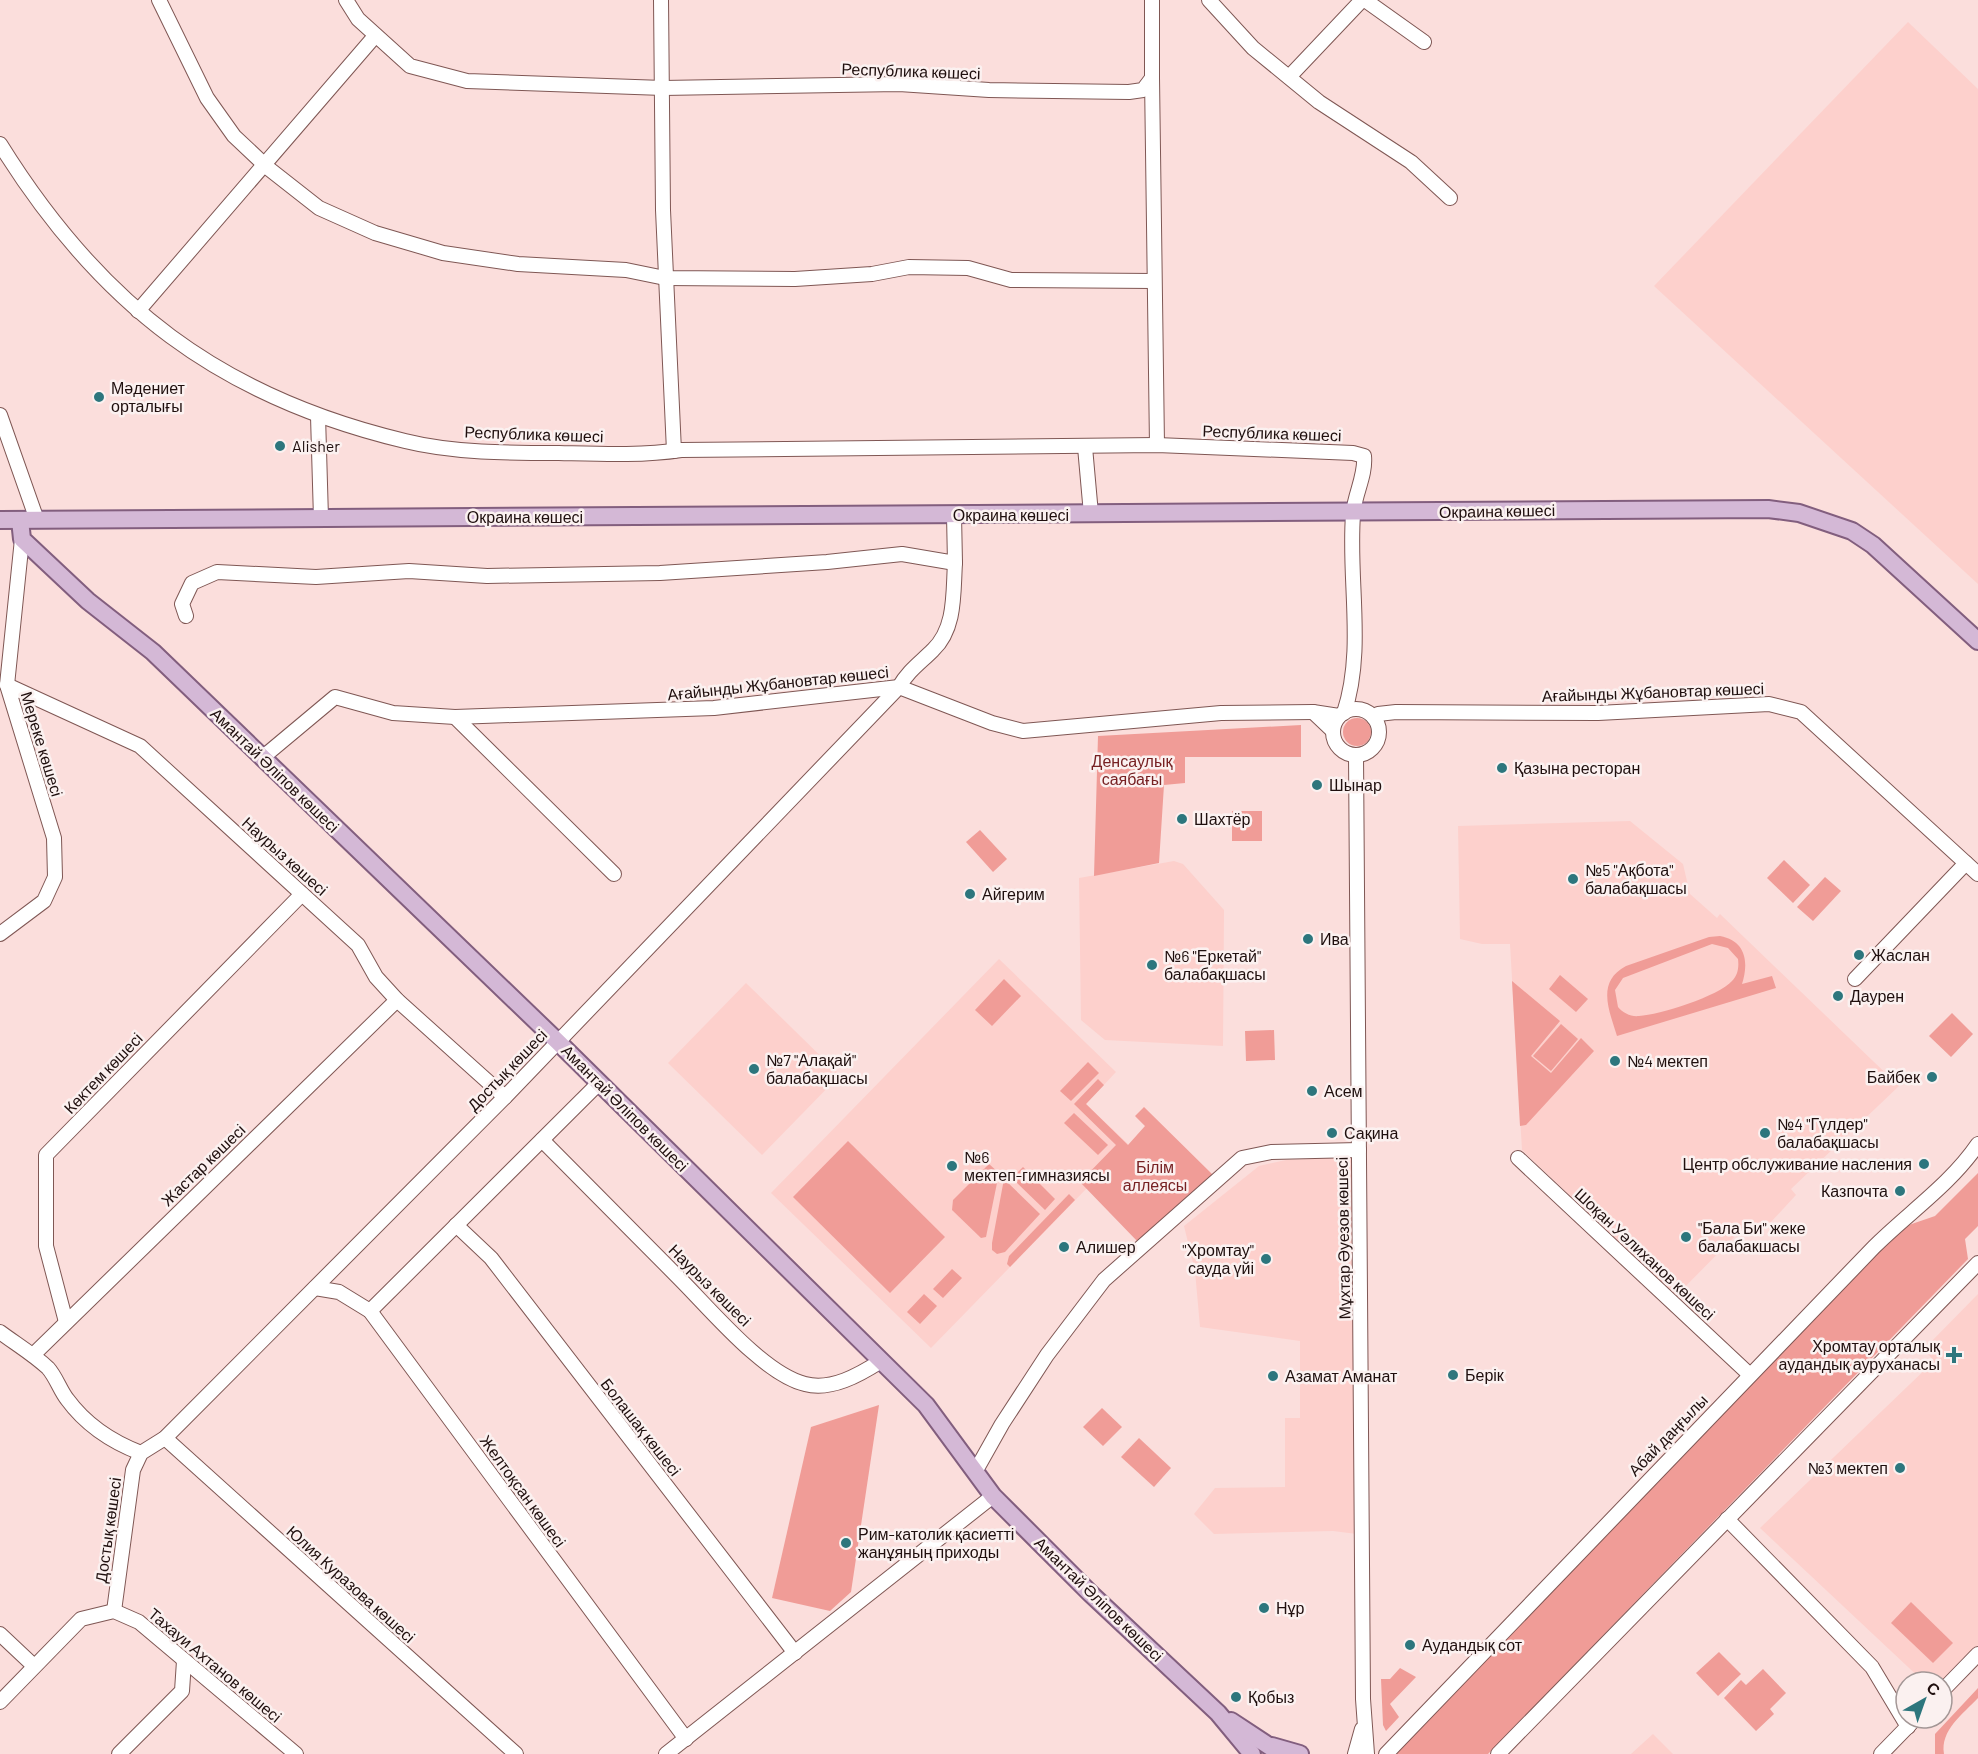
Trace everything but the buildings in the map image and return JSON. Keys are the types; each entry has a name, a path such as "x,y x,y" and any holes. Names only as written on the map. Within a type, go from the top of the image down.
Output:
{"main road":[{"name":"Окраина көшесі","path":"0,520 1743,509 1799,513 1834,523 1873,545 1978,641"},
{"path":"20,520 22,539"},
{"name":"Амантай Әліпов көшесі","path":"22,539 88,601 153,652 558,1042 881,1361 944,1427 993,1496 1218,1713 1252,1754"},
{"name":"Амантай Әліпов көшесі","path":"1218,1713 1281,1754"},
{"path":"1266,1744 1300,1754"}],"street":[{"path":"159,0 207,98 234,136 263,164 319,207 375,233 443,252 518,264 626,270 665,278 795,279 872,274 909,267 968,268 1011,280 1154,281"},
{"name":"Республика көшесі","path":"346,0 358,19 410,66 467,81 663,88 899,84 989,90 1129,92 1143,90 1152,78"},
{"path":"661,0 665,278 674,452"},
{"path":"1152,0 1157,445"},
{"path":"1209,0 1253,48 1319,102 1411,162 1450,198"},
{"path":"1289,77 1363,0 1424,42"},
{"path":"138,311 375,36"},
{"name":"Республика көшесі","path":"0,144 26,186 70,243 138,311 209,364 272,398 318,416 407,442 501,453 1157,445 1353,453 1364,456 1365,466 1353,513"},
{"path":"0,415 37,520"},
{"path":"318,416 321,518"},
{"path":"1085,447 1090,514"},
{"path":"1313,712 1333,731 1338,746 1343,751 1356,755 1372,748 1377,740 1379,730 1374,718 1359,710 1352,690 1353,513"},
{"name":"Достық көшесі","path":"114,1611 133,1470 141,1453 165,1438 505,1097 943,639 950,626 955,563 954,515"},
{"name":"Мереке көшесі","path":"0,934 44,901 55,877 54,838 7,685 22,539"},
{"path":"186,616 182,604 192,583 217,572 316,577 409,571 487,576 660,573 827,562 902,554 955,563"},
{"name":"Наурыз көшесі","path":"7,685 140,746 358,945 376,977 397,1000 505,1097"},
{"name":"Ағайынды Жұбановтар көшесі","path":"262,758 335,697 393,713 455,717 714,708 899,687 992,723 1023,731 1221,713 1313,712 1341,715"},
{"path":"1333,731 1352,690"},
{"name":"Ағайынды Жұбановтар көшесі","path":"1374,718 1378,714 1396,712 1598,713 1769,704 1791,709 1801,712 1978,874"},
{"path":"1341,715 1359,710"},
{"path":"455,717 614,874"},
{"name":"Мұхтар Әуезов көшесі","path":"1356,755 1364,1721 1367,1747"},
{"path":"1855,979 1966,863"},
{"name":"Көктем көшесі","path":"66,1322 46,1246 46,1155 302,894"},
{"name":"Жастар көшесі","path":"33,1355 397,1000"},
{"path":"370,1311 599,1083"},
{"name":"Наурыз көшесі","path":"542,1140 739,1338 784,1378 807,1385 831,1385 860,1374 881,1361"},
{"name":"Абай даңғылы","path":"1386,1753 1887,1234 1915,1212 1969,1157 1978,1144"},
{"path":"975,1472 1002,1424 1047,1355 1104,1280 1242,1158 1256,1154 1359,1150"},
{"name":"Шоқан Уәлиханов көшесі","path":"1518,1158 1750,1375"},
{"name":"Болашақ көшесі","path":"456,1225 491,1258 795,1653"},
{"path":"1498,1754 1978,1263"},
{"name":"Желтоқсан көшесі","path":"315,1288 339,1292 370,1311 686,1739"},
{"path":"0,1332 33,1355 50,1371 68,1401 86,1420 122,1446 141,1453"},
{"name":"Юлия Куразова көшесі","path":"165,1438 516,1754"},
{"path":"666,1754 993,1496"},
{"path":"1727,1519 1872,1666 1894,1697"},
{"path":"0,1702 81,1619 114,1611"},
{"name":"Тахауи Ахтанов көшесі","path":"114,1611 139,1622 296,1754"},
{"path":"0,1634 34,1666"},
{"path":"1954,1678 1978,1653"},
{"path":"119,1754 182,1692 184,1661"},
{"name":"Мұхтар Әуезов көшесі","path":"1355,1754 1364,1721"},
{"path":"1881,1754 1904,1730"},
{"path":"1367,1747 1386,1753"}],"shaded area":[{"path":"1908,22 1978,89 1978,584 1654,286"},
{"path":"1630,821 1683,864 1690,894 1717,918 1720,914 1899,1086 1791,1189 1796,1195 1758,1236 1746,1225 1676,1296 1522,1150 1510,944 1482,944 1460,939 1458,826"},
{"name":"№6 \"Еркетай\" балабақшасы","path":"1174,861 1183,864 1224,910 1223,1046 1105,1040 1081,1020 1079,878"},
{"name":"№6 мектеп-гимназиясы","path":"999,959 1116,1072 1086,1104 1129,1145 931,1348 771,1193"},
{"name":"№7 \"Алақай\" балабақшасы","path":"746,983 840,1075 762,1155 668,1063"},
{"path":"1351,1157 1357,1534 1333,1531 1214,1534 1194,1514 1215,1488 1285,1487 1285,1418 1300,1418 1300,1341 1200,1327 1195,1271 1184,1226 1259,1166 1286,1160"},
{"name":"№3 мектеп","path":"1978,1294 1978,1645 1954,1670 1911,1670 1760,1528 1934,1361 1924,1349"},
{"path":"1653,1734 1673,1754 1631,1754"}],"green space":[{"path":"1357,718 1367,722 1371,732 1367,742 1357,746 1347,742 1343,732 1347,722"},
{"name":"Денсаулық саябағы","path":"1301,725 1301,757 1185,757 1185,783 1164,785 1159,863 1094,876 1098,736"},
{"path":"1232,811 1262,811 1262,841 1232,841"},
{"path":"980,830 1007,859 993,872 966,842"},
{"path":"1784,860 1810,885 1793,903 1767,878"},
{"path":"1825,877 1841,891 1813,921 1797,907"},
{"path":"1720,936 1729,939 1740,948 1745,960 1742,984 1772,976 1776,988 1617,1036 1607,997 1611,980 1617,973 1626,966 1709,937","holes":["1712,944 1728,948 1738,959 1738,971 1732,981 1715,993 1688,1004 1648,1015 1630,1015 1618,1007 1615,990 1623,978"]},
{"path":"1560,975 1588,999 1576,1012 1549,989"},
{"path":"1004,979 1021,996 992,1026 975,1010"},
{"path":"1512,981 1560,1021 1531,1056 1551,1073 1581,1038 1594,1051 1526,1125 1520,1126"},
{"path":"1952,1013 1973,1034 1951,1057 1929,1036"},
{"path":"1561,1024 1578,1039 1551,1071 1533,1056"},
{"path":"1274,1030 1275,1060 1246,1061 1245,1031"},
{"path":"1088,1062 1099,1073 1071,1101 1060,1091"},
{"name":"Білім аллеясы","path":"1098,1079 1104,1085 1086,1104 1128,1145 1145,1126 1135,1116 1144,1107 1212,1174 1212,1178 1138,1242 1080,1182 1116,1145 1074,1104"},
{"path":"1074,1113 1108,1145 1098,1155 1064,1123"},
{"path":"848,1141 945,1237 890,1293 793,1197"},
{"path":"989,1164 999,1173 986,1237 981,1238 952,1210 953,1200"},
{"path":"1023,1167 1055,1199 1045,1210 1012,1178"},
{"path":"1978,1173 1978,1226 1965,1239 1968,1259 1488,1754 1394,1754 1903,1227 1935,1216"},
{"path":"1004,1179 1040,1214 1005,1252 997,1254 992,1250 992,1243"},
{"path":"1069,1194 1075,1200 1010,1267 1007,1264 1009,1256"},
{"path":"952,1269 962,1278 943,1298 933,1289"},
{"path":"924,1294 937,1306 920,1324 907,1312"},
{"path":"879,1405 851,1592 830,1611 772,1598 811,1427"},
{"path":"1102,1408 1122,1427 1103,1446 1083,1427"},
{"path":"1139,1438 1171,1468 1154,1487 1121,1457"},
{"path":"1911,1602 1953,1643 1933,1663 1891,1623"},
{"path":"1719,1652 1741,1674 1718,1696 1696,1673"},
{"path":"1400,1668 1416,1677 1390,1704 1399,1717 1386,1731 1383,1725 1381,1679 1390,1679"},
{"path":"1763,1669 1786,1693 1770,1709 1774,1714 1756,1731 1724,1698 1741,1680 1746,1685"},
{"path":"1978,1688 1978,1698 1954,1723 1954,1714"},
{"path":"1939,1730 1949,1730 1944,1745 1944,1754 1935,1754 1935,1734"}],"place":[{"name":"Мәдениет орталығы","path":"99,397"},
{"name":"Alisher","path":"280,446"},
{"name":"Қазына ресторан","path":"1502,768"},
{"name":"Шынар","path":"1317,785"},
{"name":"Шахтёр","path":"1182,819"},
{"name":"№5 \"Ақбота\" балабақшасы","path":"1573,879"},
{"name":"Айгерим","path":"970,894"},
{"name":"Ива","path":"1308,939"},
{"name":"Жаслан","path":"1859,955"},
{"name":"№6 \"Еркетай\" балабақшасы","path":"1152,965"},
{"name":"Даурен","path":"1838,996"},
{"name":"№4 мектеп","path":"1615,1061"},
{"name":"№7 \"Алақай\" балабақшасы","path":"754,1069"},
{"name":"Байбек","path":"1932,1077"},
{"name":"Асем","path":"1312,1091"},
{"name":"Сақина","path":"1332,1133"},
{"name":"№4 \"Гүлдер\" балабақшасы","path":"1765,1133"},
{"name":"Центр обслуживание насления","path":"1924,1164"},
{"name":"№6 мектеп-гимназиясы","path":"952,1166"},
{"name":"Казпочта","path":"1900,1191"},
{"name":"\"Бала Би\" жеке балабакшасы","path":"1686,1237"},
{"name":"Алишер","path":"1064,1247"},
{"name":"\"Хромтау\" сауда үйі","path":"1266,1259"},
{"name":"Хромтау орталық аудандық ауруханасы","path":"1954,1355"},
{"name":"Берік","path":"1453,1375"},
{"name":"Азамат Аманат","path":"1273,1376"},
{"name":"№3 мектеп","path":"1900,1468"},
{"name":"Рим-католик қасиетті жанұяның приходы","path":"846,1543"},
{"name":"Нұр","path":"1264,1608"},
{"name":"Аудандық сот","path":"1410,1645"},
{"name":"Қобыз","path":"1236,1697"}]}
